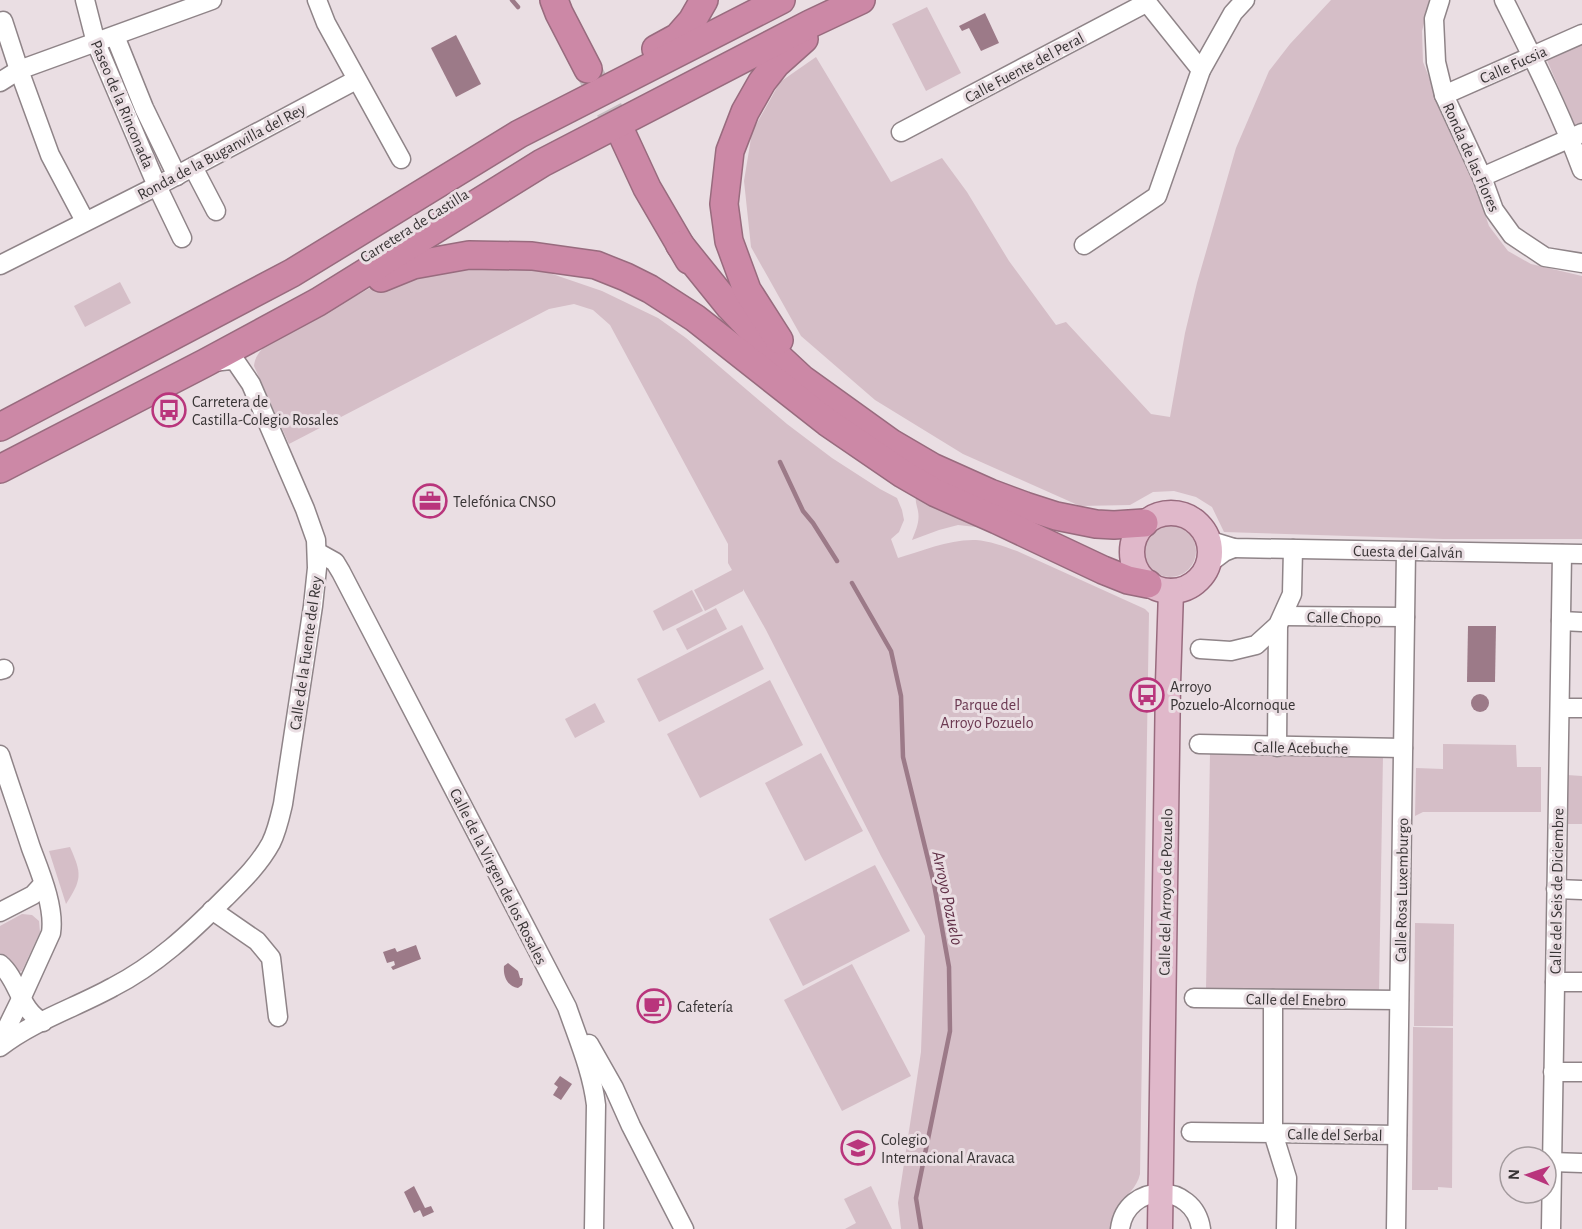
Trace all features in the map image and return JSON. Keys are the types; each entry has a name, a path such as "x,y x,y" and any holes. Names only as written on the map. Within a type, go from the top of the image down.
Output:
{"highway":[{"path":"554,0 588,69"},
{"path":"519,134 582,87 678,37 692,21 704,0"},
{"name":"Carretera de Castilla","path":"0,426 116,354 365,214 469,165 519,134 781,0"},
{"name":"Carretera de Castilla","path":"0,453 303,293 532,152 828,0"},
{"path":"0,469 318,302 542,163 810,24 861,0"},
{"path":"837,418 807,374 775,335 747,290 729,241 724,204 730,151 745,112 762,82 776,64 810,34 870,0"},
{"path":"622,134 647,188 680,245 730,307 802,379 837,418 891,443 932,467 1025,506 1056,516 1096,524 1144,523"},
{"path":"318,302 413,265 469,255 532,256 596,265 650,289 695,318 837,418 903,474 936,493 1103,570 1128,580 1160,588"}],"main road":[{"path":"1165,513 1178,513 1196,522 1204,530 1208,552 1202,576 1183,589 1160,588 1139,576 1131,555 1136,532 1154,516 1165,513"},
{"name":"Calle del Arroyo de Pozuelo","path":"1160,588 1168,674 1160,1229"}],"street":[{"name":"Paseo de la Rinconada","path":"85,0 96,43 157,186 182,238"},
{"path":"0,82 19,70 212,0"},
{"path":"317,0 326,23 356,80 401,159"},
{"path":"1084,245 1157,196 1201,70 1233,13 1245,0"},
{"name":"Ronda de las Flores","path":"1440,0 1434,19 1436,62 1444,95 1482,177 1494,210 1512,235 1545,257 1582,263"},
{"path":"1504,0 1576,136 1582,170"},
{"path":"1145,2 1201,70"},
{"name":"Calle Fuente del Peral","path":"901,132 1145,2"},
{"path":"0,22 3,21 50,155 85,222"},
{"name":"Calle Fucsia","path":"1444,95 1582,34"},
{"path":"115,36 144,108 177,176"},
{"name":"Ronda de la Buganvilla del Rey","path":"0,265 177,176 356,80"},
{"path":"1482,177 1576,136"},
{"path":"193,167 216,211"},
{"name":"Calle de la Fuente del Rey","path":"251,384 248,358 254,345 277,325"},
{"name":"Calle de la Fuente del Rey","path":"0,1047 15,1036 112,988 147,968 170,950 247,876 270,844 277,829 283,804 313,606 317,552 312,526 251,384 236,362 225,360 205,363"},
{"name":"Cuesta del Galván","path":"1208,552 1224,552 1234,548 1582,554"},
{"path":"1200,649 1231,651 1256,645 1280,620 1292,594 1293,549"},
{"name":"Calle Rosa Luxemburgo","path":"1396,1229 1406,551"},
{"name":"Calle de la Virgen de los Rosales","path":"317,552 335,562 341,572 567,1007 594,1088 596,1128 594,1229"},
{"name":"Calle del Seis de Diciembre","path":"1551,1145 1562,554"},
{"name":"Calle Chopo","path":"1280,620 1405,617"},
{"path":"1277,747 1280,620"},
{"path":"1561,621 1582,622"},
{"path":"1560,708 1582,708"},
{"name":"Calle Acebuche","path":"1198,744 1403,748"},
{"path":"0,755 52,916 51,933 0,1042"},
{"path":"0,912 33,895 43,884"},
{"path":"1556,889 1582,890"},
{"path":"212,910 257,941 271,958 278,1017"},
{"path":"0,964 23,994 26,1008 31,1014 50,1018"},
{"path":"1555,982 1582,982"},
{"name":"Calle del Enebro","path":"1194,998 1399,1000"},
{"path":"1273,999 1273,1133 1287,1178 1286,1229"},
{"path":"567,1007 614,1088 684,1229"},
{"path":"1553,1072 1582,1072"},
{"path":"596,1128 615,1122 631,1126"},
{"name":"Calle del Serbal","path":"1191,1132 1397,1135"},
{"path":"1558,1162 1582,1163"},
{"path":"1120,1229 1125,1213 1134,1202 1147,1195 1161,1193 1172,1194 1190,1206 1196,1214 1201,1229"},
{"name":"Calle del Seis de Diciembre","path":"1551,1205 1551,1229"}],"green space":[{"path":"1331,0 1430,0 1422,31 1423,62 1473,179 1489,226 1508,251 1531,264 1582,276 1582,539 1443,539 1224,532 1212,507 1196,497 1174,491 1153,492 1130,505 1080,506 963,454 875,400 801,336 751,247 744,181 752,132 780,82 816,57 891,182 942,158 967,192 1009,261 1056,325 1066,322 1151,414 1170,417 1185,333 1197,283 1236,148 1269,71 1290,44"},
{"path":"927,7 961,73 926,91 892,24"},
{"path":"1582,43 1582,125 1576,128 1546,58"},
{"name":"Parque del Arroyo Pozuelo","path":"526,265 602,291 658,318 686,338 787,424 832,458 897,498 904,520 899,532 891,539 898,558 956,541 986,541 1017,551 1145,609 1149,613 1140,1174 1134,1187 1117,1209 1111,1229 901,1229 898,1203 921,1052 925,936 881,856 743,589 705,611 694,590 732,570 728,563 728,544 610,325 593,310 574,304 549,309 289,444 254,366 255,360 265,346 381,282 432,269"},
{"path":"120,282 131,303 85,327 74,306"},
{"path":"916,496 985,528 958,525 912,540 918,518"},
{"path":"1165,525 1175,525 1189,532 1196,551 1189,570 1175,577 1165,577 1155,573 1148,566 1144,556 1144,546 1148,536 1155,529"},
{"path":"692,590 703,611 663,631 653,611"},
{"path":"716,608 727,629 687,650 676,629"},
{"path":"742,625 764,669 659,722 637,679"},
{"path":"770,680 803,745 700,798 667,734"},
{"path":"595,703 605,722 575,738 565,719"},
{"path":"1443,744 1516,745 1517,767 1541,767 1541,812 1423,812 1415,816 1416,768 1443,769"},
{"path":"821,753 863,831 805,861 765,783"},
{"path":"1210,753 1383,755 1379,993 1206,991"},
{"path":"1567,775 1582,776 1582,824 1566,824"},
{"path":"70,847 77,864 78,876 75,888 66,904 49,851"},
{"path":"875,865 910,931 803,986 769,919"},
{"path":"22,914 32,915 39,921 40,932 22,971 16,973 8,957 0,953 0,926"},
{"path":"1415,923 1454,924 1453,1026 1414,1026"},
{"path":"852,964 911,1076 842,1111 784,1000"},
{"path":"1413,1027 1453,1028 1452,1188 1412,1190"},
{"path":"871,1186 892,1229 845,1229 856,1223 844,1199"}],"shaded area":[{"path":"985,13 999,43 981,51 969,28 962,31 959,26"},
{"path":"456,35 481,84 456,97 431,48"},
{"path":"1468,626 1496,626 1495,682 1467,682"},
{"path":"1480,694 1486,697 1489,703 1486,709 1480,712 1474,709 1471,703 1474,697"},
{"path":"416,945 421,959 393,970 391,967 395,965 394,961 387,963 383,952 395,948 397,952"},
{"path":"508,963 518,971 520,978 523,978 522,985 518,988 508,983 505,977 504,966"},
{"path":"560,1076 572,1084 561,1100 553,1095 558,1087 554,1084"},
{"path":"414,1186 425,1208 431,1206 434,1212 423,1217 420,1210 414,1213 404,1192"}],"waterway":[{"name":"Arroyo Pozuelo","path":"512,0 518,7"},
{"name":"Arroyo Pozuelo","path":"780,462 803,511 837,561"},
{"name":"Arroyo Pozuelo","path":"852,583 891,651 901,696 903,757 934,884 949,967 950,1031 916,1198 921,1229"}],"tunnel":[{"path":"590,73 622,134"}],"place":[{"name":"Carretera de Castilla-Colegio Rosales","path":"169,410"},
{"name":"Telefónica CNSO","path":"430,501"},
{"name":"Arroyo Pozuelo-Alcornoque","path":"1147,695"},
{"name":"Cafetería","path":"654,1006"},
{"name":"Colegio Internacional Aravaca","path":"858,1148"}]}
